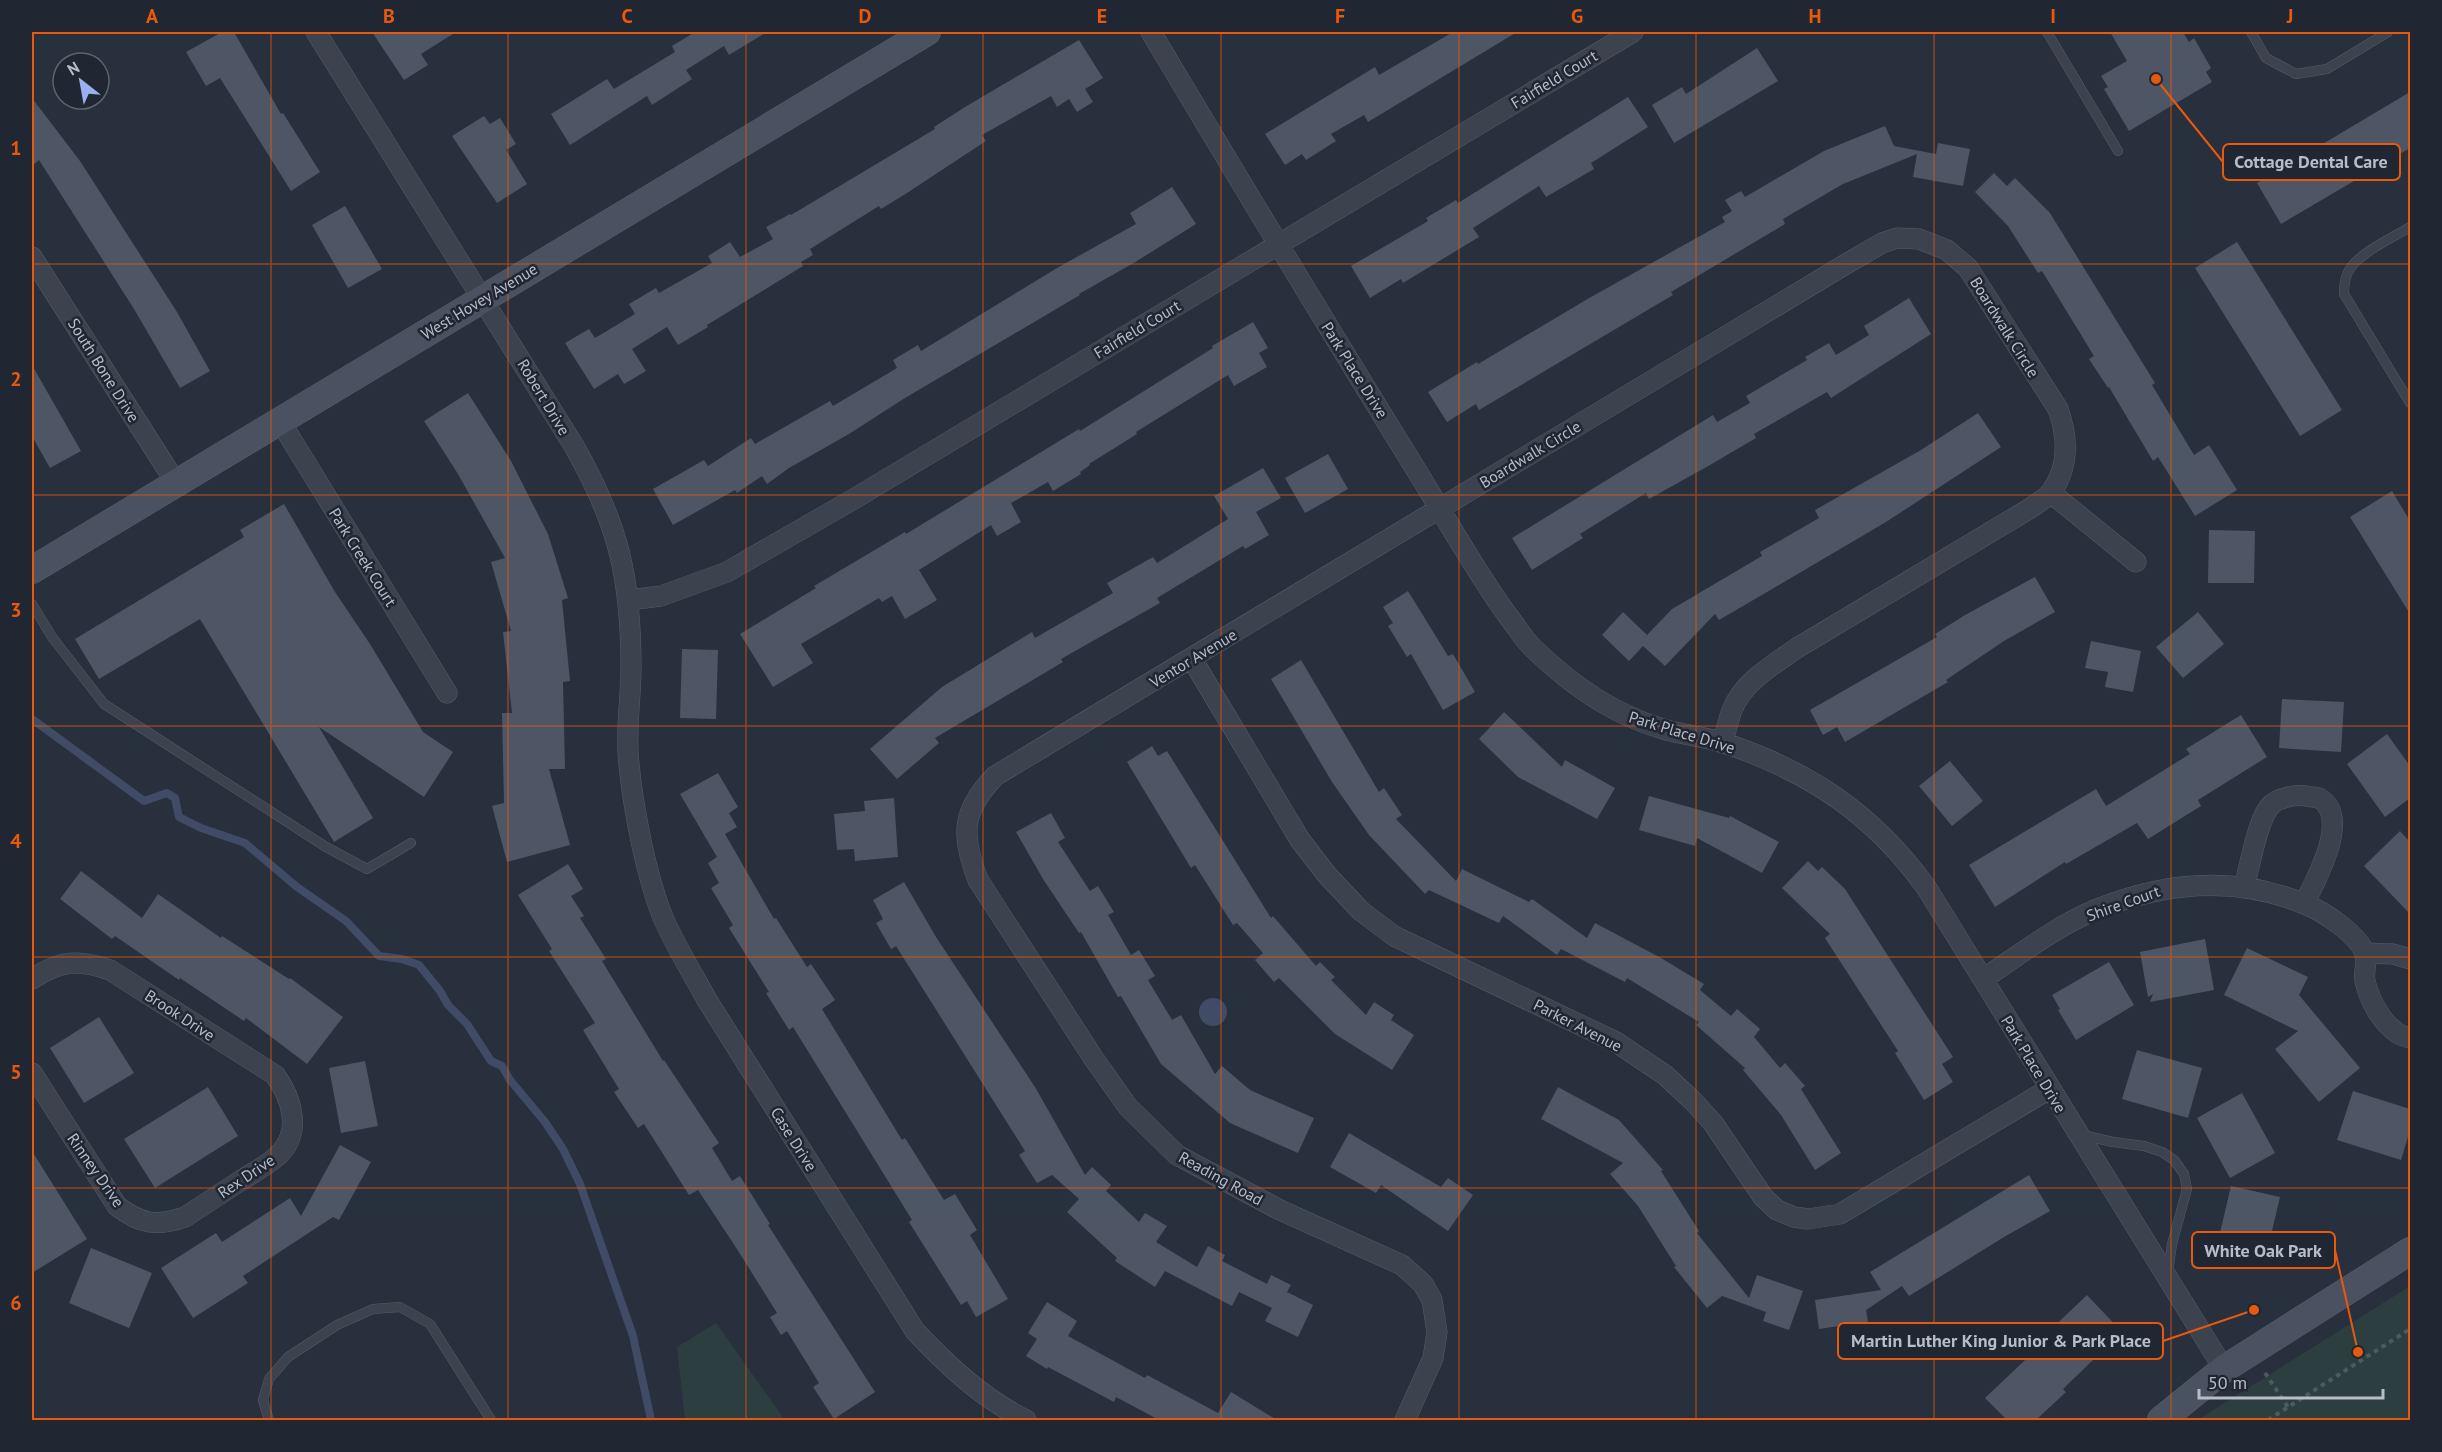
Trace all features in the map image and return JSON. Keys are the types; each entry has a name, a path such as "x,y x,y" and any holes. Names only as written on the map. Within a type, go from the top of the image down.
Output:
{"street":[{"name":"Robert Drive","path":"316,32 484,298 594,482 609,515 622,556 629,600 631,668 628,761 635,807"},
{"name":"West Hovey Avenue","path":"32,570 927,32"},
{"name":"Park Place Drive","path":"1151,32 1277,245 1491,592 1532,648 1570,680 1617,712 1659,728 1722,743 1803,777 1831,792 1862,816 1908,862 2224,1369"},
{"name":"Fairfield Court","path":"629,600 661,596 727,572 847,503 1633,32"},
{"name":"Boardwalk Circle","path":"1440,508 1846,264 1882,243 1897,238 1932,242 1947,250 1968,268 2058,409 2065,429 2066,446 2063,468 2051,493"},
{"name":"South Bone Drive","path":"32,256 176,483"},
{"name":"Park Creek Court","path":"280,421 447,693"},
{"path":"1722,743 1733,708 1746,688 1763,671 1797,648 2029,509 2051,493 2136,562"},
{"name":"Ventor Avenue","path":"967,825 970,809 982,789 995,776 1440,508"},
{"name":"Parker Avenue","path":"1192,659 1300,840 1327,875 1361,910 1394,936 1616,1042 1665,1075 1713,1123 1763,1197 1777,1210 1794,1217 1808,1219 1822,1219 1840,1214 2049,1089"},
{"path":"2244,888 2262,819 2271,805 2283,799 2302,795 2319,798 2328,808 2333,824 2331,843 2304,904"},
{"name":"Case Drive","path":"635,807 662,914 678,948 707,999 915,1331 946,1364 982,1394 1026,1420"},
{"name":"Reading Road","path":"967,825 970,857 978,880 1094,1059 1128,1107 1177,1155 1280,1210 1402,1265 1423,1284 1432,1300 1437,1332 1433,1358 1405,1420"},
{"name":"Shire Court","path":"1983,979 2041,940 2094,911 2167,887 2206,886 2261,890 2304,904 2335,920 2351,935 2365,954"},
{"path":"2410,959 2393,954 2365,954 2364,979 2371,997 2394,1032 2410,1038"},
{"name":"Brook Drive","path":"32,979 50,968 70,962 91,963 110,970 275,1076 287,1092 292,1111 292,1124"},
{"name":"Rinney Drive","path":"32,1073 117,1206 132,1218 149,1223 169,1223 185,1217"},
{"name":"Rex Drive","path":"185,1217 276,1157 287,1142 292,1124"},
{"path":"2161,1420 2224,1369 2410,1251"}],"lane":[{"path":"2047,32 2118,151"},
{"path":"2251,32 2266,58 2296,74 2327,69 2388,32"},
{"path":"2410,226 2360,258 2350,268 2345,280 2344,294 2410,403"},
{"path":"32,604 52,637 104,704 326,847 367,869 411,843"},
{"path":"2078,1134 2144,1146 2162,1152 2174,1160 2184,1174 2187,1189 2172,1245 2167,1277"},
{"path":"269,1420 263,1400 269,1379 288,1357 337,1325 373,1309 400,1307 430,1324 491,1420"}],"path":[{"path":"2268,1420 2410,1329"},
{"path":"2265,1373 2288,1407"}],"shaded area":[{"path":"2410,1286 2410,1420 2198,1420 2199,1419"},
{"path":"716,1323 785,1420 685,1420 677,1347"}],"water":[{"path":"1213,998 1223,1002 1227,1012 1223,1022 1213,1026 1203,1022 1199,1012 1203,1002"}],"building":[{"path":"222,32 234,32 281,114 283,113 320,172 291,191 220,78 206,86 186,52"},
{"path":"372,32 456,32 421,54 428,65 404,80"},
{"path":"695,32 767,32 729,55 724,46 686,70 692,79 652,105 647,96 570,145 551,114 607,79 614,89 675,52 672,46"},
{"path":"1453,32 1517,32 1368,122 1364,115 1331,134 1336,141 1306,160 1302,154 1285,165 1265,134 1375,67 1379,75"},
{"path":"2110,32 2183,32 2189,42 2194,38 2211,68 2206,72 2212,82 2129,131 2104,89 2108,87 2101,76 2127,61"},
{"path":"1079,40 1103,78 1085,89 1093,102 1077,112 1069,99 1057,107 1051,96 982,135 986,141 881,209 879,206 810,249 813,255 801,262 803,266 707,325 708,327 678,345 667,327 632,349 646,371 624,384 618,374 594,389 565,343 589,329 595,338 635,314 629,304 656,288 659,293 712,263 708,256 730,242 740,257 773,239 766,227 791,215 935,129 934,127 965,107"},
{"path":"1757,48 1778,81 1674,143 1652,105 1682,87 1686,94"},
{"path":"2410,92 2410,148 2281,224 2257,183"},
{"path":"1628,97 1648,127 1591,163 1594,169 1546,197 1539,186 1473,228 1479,237 1403,283 1401,279 1370,298 1351,266 1428,221 1426,218 1456,200 1458,203"},
{"path":"32,98 80,161 177,312 210,371 180,388 134,309 39,160 32,166"},
{"path":"484,116 490,124 500,118 516,144 506,150 527,184 497,203 452,136"},
{"path":"1885,126 1894,146 1936,154 1938,143 1970,149 1963,186 1913,177 1917,154 1843,184 1783,219 1785,224 1671,292 1673,295 1479,410 1476,404 1447,422 1428,392 1725,222 1722,217 1732,211 1725,200 1741,191 1745,197 1824,151"},
{"path":"1994,173 2007,186 2015,178 2050,213 2155,383 2152,385 2194,455 2209,445 2237,490 2195,516 2158,457 2153,461 2109,387 2089,359 2094,356 2042,271 2038,273 2008,226 1975,192"},
{"path":"1172,187 1196,224 789,468 767,484 762,476 737,493 735,490 673,525 653,489 704,460 708,466 751,438 755,444 830,401 833,406 897,368 893,360 918,345 921,351 1057,268 1136,224 1130,213"},
{"path":"345,206 382,269 348,288 312,225"},
{"path":"2237,242 2342,410 2300,436 2195,268"},
{"path":"1909,298 1931,334 1831,398 1827,392 1754,434 1756,438 1710,465 1649,499 1646,493 1580,534 1583,538 1532,570 1512,538 1713,415 1717,422 1750,403 1746,396 1807,360 1805,357 1829,343 1836,355 1869,335 1864,326"},
{"path":"1253,322 1268,348 1259,353 1267,367 1234,386 1228,375 1136,432 1137,434 1089,464 1080,472 1081,474 1053,491 1048,482 1011,503 1021,522 997,536 991,525 919,570 937,600 905,619 892,596 882,602 879,598 801,644 813,663 773,687 740,634 816,588 814,586 905,532 906,534 1079,429 1080,431"},
{"path":"32,365 81,451 50,468 32,436"},
{"path":"468,393 511,461 548,534 568,598 562,600 570,681 563,682 565,769 549,769 570,845 507,862 492,806 504,803 502,713 512,713 503,632 511,631 491,562 505,558 458,474 424,421"},
{"path":"1978,413 2001,447 1886,522 1779,585 1719,620 1715,614 1665,666 1643,646 1629,661 1602,635 1623,612 1647,635 1672,609 1762,556 1760,552 1819,518 1815,510 1921,450"},
{"path":"1328,454 1348,489 1305,513 1285,478"},
{"path":"1263,468 1281,498 1256,512 1269,535 1245,549 1243,546 1157,598 1160,603 1061,659 1063,662 935,738 939,743 897,779 870,749 942,687 1032,632 1035,638 1113,593 1107,583 1153,557 1157,563 1228,519 1214,496"},
{"path":"2392,491 2410,521 2410,614 2350,517"},
{"path":"284,504 335,592 370,644 423,732 453,752 424,797 319,727 373,818 334,842 200,619 99,679 75,639 244,537 240,530"},
{"path":"2209,530 2255,531 2254,583 2208,583"},
{"path":"2035,577 2055,612 2004,641 1946,680 1948,682 1845,742 1837,727 1823,735 1810,710 1937,637 1935,634 1965,615"},
{"path":"1408,591 1448,656 1453,654 1475,692 1443,710 1411,654 1407,657 1388,626 1393,623 1383,607"},
{"path":"2198,612 2224,644 2183,678 2156,647"},
{"path":"2091,641 2141,651 2133,692 2105,687 2108,672 2085,668"},
{"path":"682,649 718,650 716,719 680,718"},
{"path":"1301,660 1379,792 1384,788 1402,815 1396,819 1456,881 1462,869 1529,902 1532,899 1587,938 1595,923 1704,984 1700,990 1731,1016 1737,1009 1760,1029 1754,1037 1780,1068 1785,1063 1805,1086 1801,1089 1841,1153 1815,1170 1781,1115 1743,1070 1745,1068 1696,1025 1699,1022 1627,978 1625,982 1561,949 1557,955 1503,916 1499,923 1429,890 1425,894 1369,835 1332,782 1271,679"},
{"path":"2282,699 2344,702 2341,752 2279,748"},
{"path":"1504,712 1562,767 1565,760 1615,788 1597,819 1518,777 1479,739"},
{"path":"2241,715 2267,757 2198,800 2201,806 2148,839 2137,823 2066,864 2065,862 1995,907 1969,865 2096,789 2106,806 2190,754 2186,749"},
{"path":"2387,734 2410,766 2410,798 2385,817 2347,764"},
{"path":"1152,746 1158,756 1167,751 1271,918 1273,916 1316,966 1320,962 1335,977 1331,980 1366,1015 1374,1002 1394,1015 1391,1020 1414,1035 1392,1070 1335,1034 1279,978 1274,982 1255,960 1263,953 1237,923 1233,925 1195,865 1191,868 1127,762"},
{"path":"1950,761 1983,801 1952,826 1919,786"},
{"path":"718,773 738,807 729,813 737,827 725,834 774,919 776,918 807,967 811,964 835,1000 822,1009 902,1140 905,1138 944,1200 955,1194 977,1230 970,1235 1008,1299 976,1317 967,1301 961,1305 909,1222 912,1220 793,1027 789,1030 766,993 769,992 729,928 733,925 711,888 719,883 708,863 717,857 680,794"},
{"path":"1649,796 1729,818 1730,816 1779,842 1762,873 1697,838 1695,846 1639,830"},
{"path":"894,798 898,857 855,861 854,849 837,850 834,814 865,811 864,801"},
{"path":"1051,813 1065,838 1058,842 1090,891 1098,886 1114,912 1108,915 1131,955 1139,950 1155,976 1148,980 1172,1020 1181,1015 1215,1074 1222,1066 1250,1090 1314,1118 1298,1153 1230,1123 1161,1064 1121,996 1118,997 1081,932 1079,933 1043,879 1016,832"},
{"path":"2400,831 2410,842 2410,914 2364,866"},
{"path":"1808,861 1818,871 1822,867 1845,889 1953,1057 1942,1064 1953,1082 1924,1100 1895,1053 1898,1051 1825,938 1830,934 1782,888"},
{"path":"568,864 583,889 571,896 584,916 580,918 606,959 602,961 663,1061 719,1143 712,1148 732,1181 740,1176 770,1224 768,1225 875,1392 834,1419 813,1387 819,1383 787,1331 781,1335 770,1317 777,1313 698,1190 689,1195 644,1124 638,1128 614,1092 619,1089 583,1030 595,1023 549,951 552,949 518,895"},
{"path":"81,871 142,918 158,894 221,938 222,936 290,978 343,1017 307,1064 246,1018 244,1021 115,936 112,939 60,899"},
{"path":"904,882 936,937 1035,1087 1085,1175 1092,1167 1111,1185 1106,1191 1139,1222 1145,1213 1167,1226 1156,1242 1197,1267 1208,1246 1225,1255 1222,1261 1267,1284 1271,1275 1291,1285 1287,1292 1313,1305 1298,1337 1265,1321 1272,1308 1239,1292 1232,1306 1165,1271 1155,1287 1115,1261 1117,1258 1067,1212 1079,1199 1052,1175 1037,1183 1019,1155 1025,1151 896,946 891,949 876,923 883,919 873,900"},
{"path":"2205,939 2214,990 2150,1002 2153,994 2148,997 2140,952"},
{"path":"2247,948 2308,977 2299,995 2360,1068 2319,1102 2275,1049 2298,1031 2224,995"},
{"path":"2109,962 2134,1005 2076,1040 2052,995"},
{"path":"99,1017 134,1073 84,1103 50,1048"},
{"path":"2137,1050 2202,1068 2188,1118 2122,1099"},
{"path":"365,1061 378,1126 341,1133 329,1068"},
{"path":"208,1087 238,1136 155,1188 124,1139"},
{"path":"1558,1087 1619,1120 1663,1170 1661,1171 1699,1231 1697,1233 1749,1298 1757,1275 1803,1291 1789,1330 1763,1321 1766,1312 1722,1296 1707,1308 1674,1267 1676,1266 1638,1206 1610,1174 1623,1163 1541,1119"},
{"path":"2353,1091 2410,1109 2410,1130 2401,1160 2337,1140"},
{"path":"2242,1093 2275,1153 2230,1178 2197,1118"},
{"path":"1349,1133 1441,1187 1448,1178 1473,1195 1448,1231 1381,1185 1376,1193 1330,1167"},
{"path":"340,1145 371,1162 339,1220 333,1217 243,1276 248,1283 193,1318 161,1268 216,1233 222,1242 290,1198 301,1216"},
{"path":"32,1151 87,1239 32,1273"},
{"path":"2029,1175 2050,1211 1909,1296 1902,1286 1866,1310 1870,1335 1841,1339 1839,1326 1819,1329 1815,1300 1881,1290 1870,1272"},
{"path":"2231,1186 2280,1197 2264,1265 2215,1254"},
{"path":"91,1248 152,1273 129,1328 69,1303"},
{"path":"2087,1295 2122,1332 2063,1389 2066,1392 2036,1420 2007,1420 1985,1398 2046,1340 2043,1337"},
{"path":"1047,1302 1077,1321 1068,1336 1145,1378 1147,1375 1218,1413 1231,1392 1277,1420 1159,1420 1116,1397 1114,1402 1048,1367 1047,1369 1026,1356 1037,1339 1028,1333"}],"waterway":[{"path":"32,719 144,801 167,793 175,798 179,817 201,828 245,843 297,887 346,921 379,956 402,959 419,965 448,1005 467,1024 491,1061 502,1066 510,1080 545,1122 563,1149 580,1184 633,1336 651,1420"}],"place":[{"name":"Cottage Dental Care","path":"2156,79"},
{"name":"Martin Luther King Junior & Park Place","path":"2254,1310"},
{"name":"White Oak Park","path":"2358,1352"}]}
